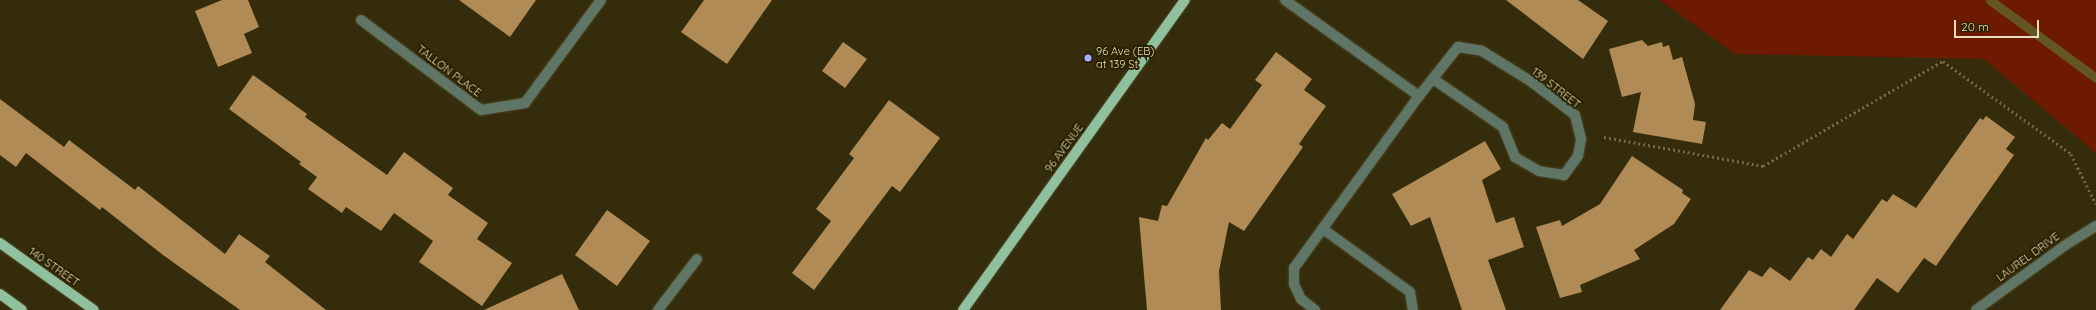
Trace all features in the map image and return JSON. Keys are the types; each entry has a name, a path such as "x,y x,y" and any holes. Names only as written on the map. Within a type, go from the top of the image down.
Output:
{"main road":[{"name":"96 AVENUE","path":"963,310 1185,0"},
{"name":"140 STREET","path":"0,243 94,310"},
{"path":"0,294 22,310"}],"street":[{"name":"TALLON PLACE","path":"361,20 481,110 525,103 601,0"},
{"path":"1285,0 1419,96"},
{"name":"139 STREET","path":"1315,310 1301,299 1294,284 1294,268 1419,96 1458,47 1482,51 1529,80 1575,115 1581,139 1578,156 1564,175 1539,171 1515,157 1503,127 1433,79"},
{"name":"LAUREL DRIVE","path":"1976,310 2064,246 2096,226"},
{"path":"1323,229 1410,292 1413,310"},
{"path":"658,310 697,259"}],"path":[{"path":"1604,138 1763,166 1943,61 2071,154 2096,204"}],"shaded area":[{"path":"1660,0 2096,0 2096,153 1984,59 1735,54"}],"building":[{"path":"222,0 248,0 259,27 244,34 252,53 218,67 195,11"},
{"path":"459,0 536,0 510,37"},
{"path":"704,0 772,0 727,64 681,32"},
{"path":"1506,0 1578,0 1608,21 1583,59"},
{"path":"1642,40 1648,46 1662,42 1663,47 1669,45 1673,60 1682,57 1695,104 1693,120 1706,122 1702,144 1633,132 1641,92 1622,97 1609,49"},
{"path":"843,42 867,59 845,88 822,71"},
{"path":"1276,52 1312,79 1304,90 1326,106 1299,144 1303,147 1244,231 1229,222 1219,271 1221,310 1147,310 1139,217 1158,221 1162,205 1167,206 1206,138 1208,140 1222,123 1230,129 1262,85 1255,80"},
{"path":"253,75 307,114 305,117 387,175 404,152 453,188 448,195 488,223 477,239 512,263 482,306 419,262 433,241 394,213 381,231 346,207 342,213 308,189 317,177 299,164 301,162 229,109"},
{"path":"0,99 64,147 69,140 135,190 138,186 225,254 239,234 270,256 265,262 326,310 240,310 163,255 102,207 100,210 26,153 16,167 0,155"},
{"path":"889,100 940,138 900,192 892,186 814,290 792,273 831,221 816,209 854,158 849,154"},
{"path":"1986,116 2015,137 2006,149 2014,155 1936,266 1924,258 1898,293 1877,278 1854,310 1720,310 1749,270 1762,277 1770,267 1790,281 1808,257 1813,260 1821,249 1831,257 1847,234 1853,239 1882,199 1887,202 1893,194 1916,208 1980,118 1983,120"},
{"path":"1485,141 1501,169 1482,180 1496,223 1514,217 1524,247 1488,260 1506,310 1462,310 1430,217 1411,226 1392,194"},
{"path":"1632,156 1683,190 1682,193 1691,199 1674,224 1634,250 1640,259 1580,285 1582,292 1560,298 1536,227 1560,220 1562,226 1600,204"},
{"path":"607,210 650,241 617,286 575,255"},
{"path":"562,274 579,310 484,310"}],"waterway":[{"path":"1990,0 2096,78"}],"place":[{"name":"96 Ave (EB) at 139 St","path":"1088,58"}]}
